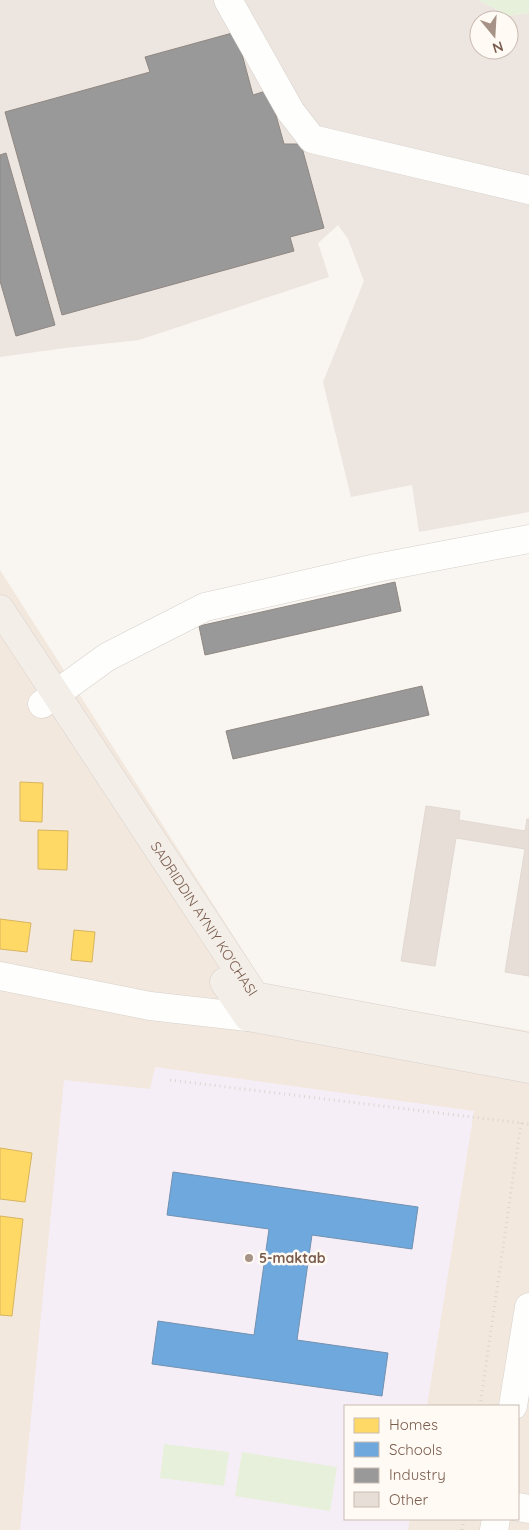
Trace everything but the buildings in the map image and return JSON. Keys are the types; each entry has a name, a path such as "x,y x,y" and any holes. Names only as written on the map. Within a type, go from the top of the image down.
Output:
{"main road":[{"name":"SADRIDDIN AYNIY KO'CHASI","path":"0,609 49,699 251,1006 529,1068"},
{"name":"SADRIDDIN AYNIY KO'CHASI","path":"0,640 49,699"},
{"name":"SADRIDDIN AYNIY KO'CHASI","path":"251,1006 529,1046"}],"street":[{"path":"228,0 291,112 312,139 529,190"},
{"path":"49,699 107,657 205,607 376,568 529,539"},
{"path":"0,976 150,1006 251,1006"},
{"path":"514,1405 529,1307"}],"path":[{"path":"170,1080 529,1124"},
{"path":"480,1405 521,1122"}],"shaded area":[{"path":"0,0 478,0 497,10 469,10 469,60 519,60 519,14 529,13 529,512 419,532 412,485 351,497 323,382 364,281 348,239 338,225 318,243 329,277 139,340 0,357"},
{"path":"0,570 266,987 529,1031 529,1530 0,1530"},
{"name":"5-maktab","path":"155,1067 474,1111 427,1405 344,1405 344,1520 410,1520 408,1530 20,1530 64,1080 150,1089"}],"green space":[{"path":"478,0 529,0 529,13 519,14 519,10 497,10"},
{"path":"164,1444 229,1452 224,1486 160,1478"},
{"path":"242,1452 337,1467 330,1511 235,1496"}],"place":[{"name":"5-maktab","path":"249,1258"}]}
